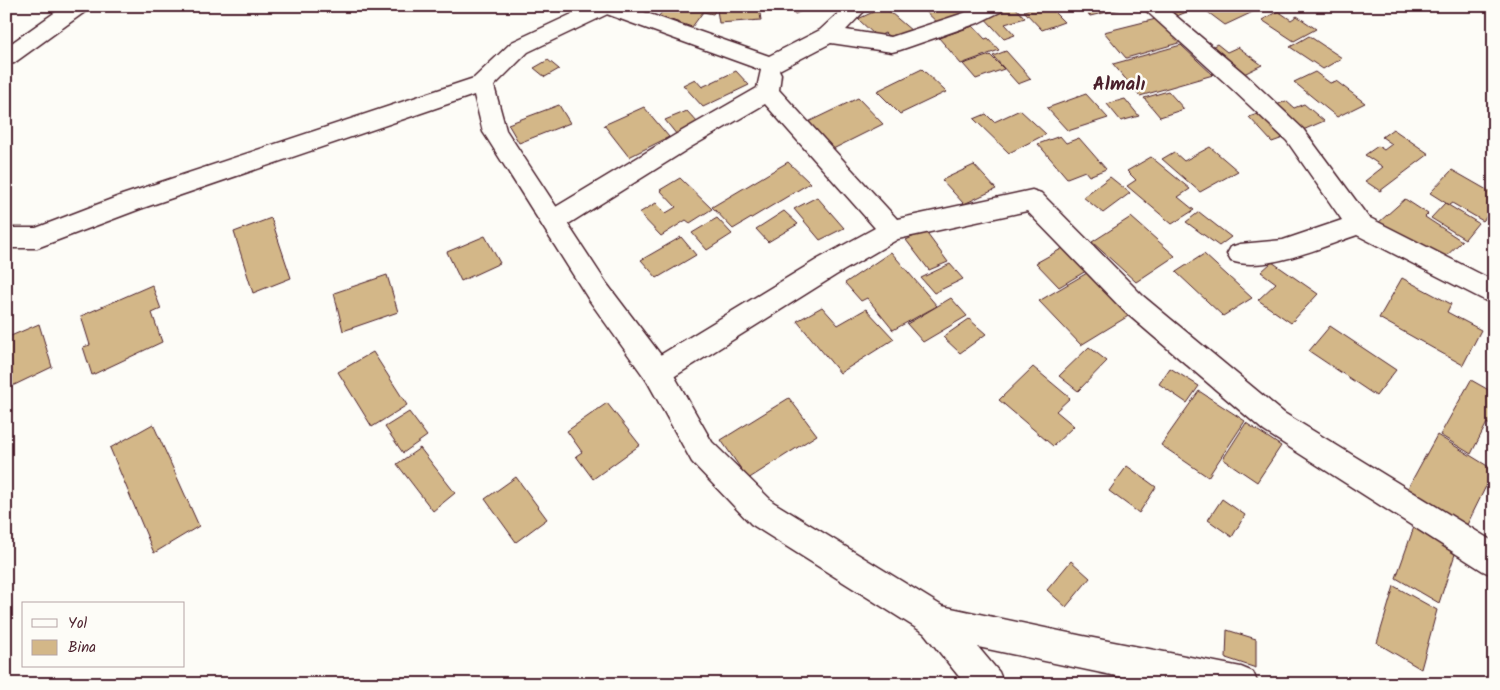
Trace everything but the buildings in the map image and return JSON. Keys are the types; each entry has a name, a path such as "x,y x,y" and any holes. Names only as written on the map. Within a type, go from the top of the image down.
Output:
{"street":[{"path":"6,58 78,6"},
{"path":"6,238 37,238 131,202 482,84 520,47 607,7 772,65 828,36 859,6"},
{"path":"828,36 892,45 971,18 995,6"},
{"path":"1151,6 1239,82 1295,135 1358,224 1494,294"},
{"path":"768,92 772,65"},
{"path":"482,84 495,132 598,292 657,372 702,452 762,513 936,621 1083,654 1241,684"},
{"path":"553,221 683,141 768,92"},
{"path":"768,92 892,230"},
{"path":"657,372 819,272 892,230 1032,200 1134,304 1274,422 1494,560"},
{"path":"1240,254 1283,250 1358,224"},
{"path":"936,621 987,684"}],"district":[{"name":"Almalı","path":"1119,83"}]}
